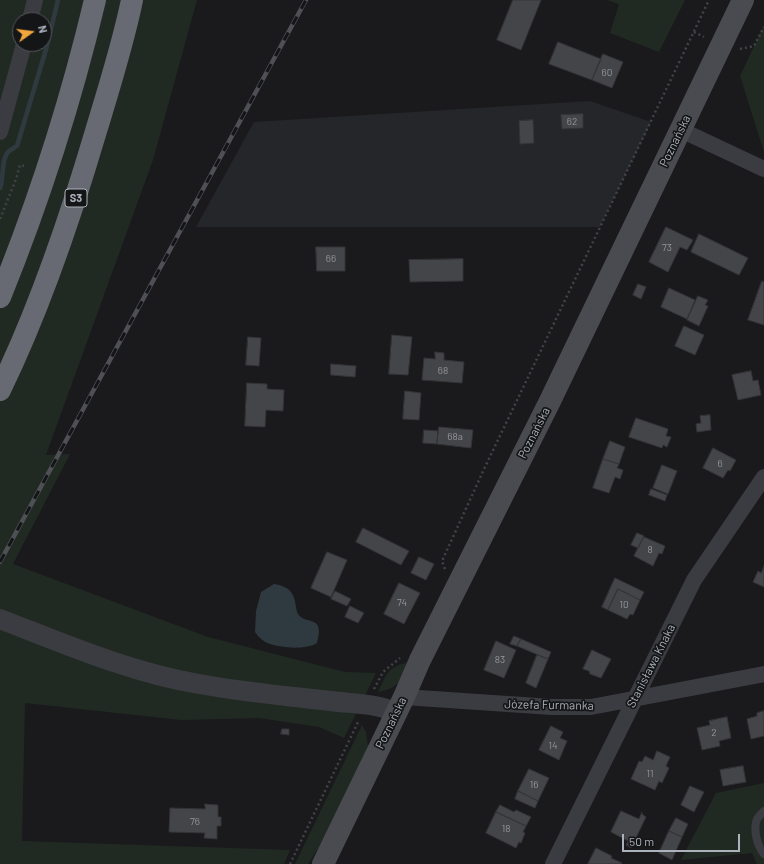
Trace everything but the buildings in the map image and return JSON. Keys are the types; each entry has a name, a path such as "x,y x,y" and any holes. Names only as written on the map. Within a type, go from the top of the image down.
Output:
{"highway":[{"path":"0,297 49,160 73,84 95,0"},
{"name":"S3","path":"0,390 13,363 46,281 80,185 109,88 132,0"}],"main road":[{"name":"Poznańska","path":"323,864 400,705 420,660 539,424 743,0"}],"street":[{"path":"32,12 35,0"},
{"path":"0,132 22,52"},
{"path":"681,130 764,169"},
{"name":"Stanisława Knaka","path":"553,864 694,580 764,477"},
{"path":"0,619 89,654 146,673 198,684 389,709 400,705"},
{"name":"Józefa Furmanka","path":"400,705 591,707 764,674"}],"lane":[{"path":"764,811 757,820 756,832 758,844 764,854"}],"path":[{"path":"444,572 445,568 442,561 485,467 709,0"},
{"path":"0,219 20,165 24,166"},
{"path":"290,864 383,672 402,657"}],"shaded area":[{"path":"0,0 197,0 153,160 46,455 70,454 13,564 208,637 345,672 376,673 344,738 319,727 259,718 181,720 25,703 22,841 290,850 284,864 0,864"},
{"path":"607,0 685,0 659,52 610,33 619,4"},
{"path":"764,25 764,152 740,76"},
{"path":"590,101 651,122 600,227 196,227 254,122"},
{"path":"274,584 288,589 293,594 297,612 300,616 313,622 319,627 317,643 306,647 281,647 266,642 255,632 256,611 261,592"},
{"path":"406,663 409,665 401,680 394,686 378,692 388,673 395,667"},
{"path":"362,725 366,732 368,747 328,833 308,864 295,864"},
{"path":"764,783 764,864 757,864 752,853 681,860 716,793"}],"waterway":[{"path":"0,188 4,159 8,152 17,146 47,46 58,0"}],"railway":[{"path":"0,562 306,0"}]}
